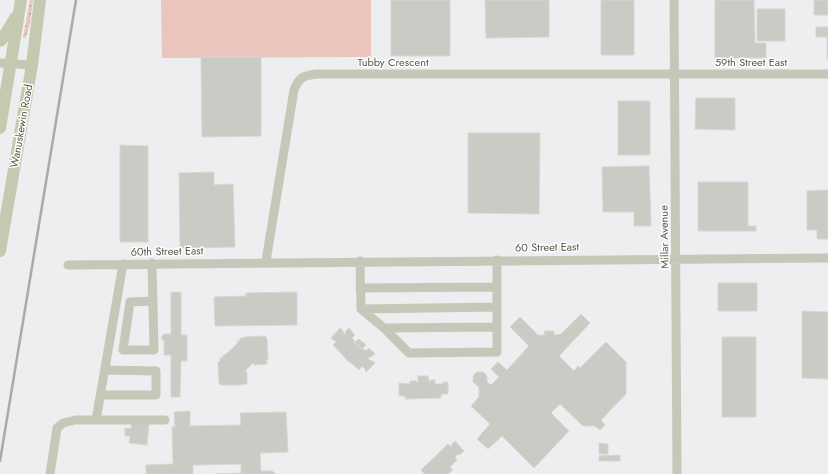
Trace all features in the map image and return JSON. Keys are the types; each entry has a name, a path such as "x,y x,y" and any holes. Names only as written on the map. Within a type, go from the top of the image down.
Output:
{"main road":[{"name":"Wanuskewin Road","path":"0,251 32,65 40,0"},
{"name":"Wanuskewin Road","path":"0,128 5,64 20,5"},
{"path":"0,41 20,5"}],"street":[{"name":"Millar Avenue","path":"674,0 677,474"},
{"path":"5,64 32,65"},
{"name":"Tubby Crescent","path":"266,262 294,90 297,82 302,77 316,74 674,74"},
{"name":"59th Street East","path":"674,74 828,74"},
{"name":"60 Street East","path":"266,262 828,258"},
{"path":"360,261 361,309 384,328 409,353 497,352 497,260"},
{"name":"60th Street East","path":"68,265 266,262"},
{"path":"96,420 123,264"},
{"path":"152,264 153,301 154,350 123,350 130,302 153,301"},
{"path":"360,288 497,287"},
{"path":"361,309 497,307"},
{"path":"384,328 497,327"},
{"path":"101,395 156,395 156,371 105,370"},
{"path":"50,474 57,428 63,423 74,420 165,420"}],"shaded area":[{"path":"30,0 33,0 30,25 25,38 23,38"},
{"path":"161,0 371,0 371,57 162,58"}],"building":[{"path":"391,0 450,0 450,56 391,56"},
{"path":"485,0 549,0 549,37 486,38"},
{"path":"601,0 634,0 634,55 601,55"},
{"path":"715,0 754,0 755,43 766,43 766,58 715,58"},
{"path":"814,0 828,0 828,15 814,15"},
{"path":"757,9 785,9 785,41 757,41"},
{"path":"816,27 828,27 828,59 827,37 816,37"},
{"path":"201,57 261,57 261,136 202,137"},
{"path":"696,98 735,98 735,130 695,129"},
{"path":"618,101 650,101 650,155 618,155"},
{"path":"468,133 540,133 539,214 468,213"},
{"path":"120,145 148,146 148,242 120,242"},
{"path":"649,166 651,226 634,226 634,212 603,212 602,167"},
{"path":"214,172 214,185 233,184 235,247 180,248 179,173"},
{"path":"698,182 748,182 748,226 756,226 756,231 698,231"},
{"path":"828,190 828,239 817,239 817,230 807,230 807,191"},
{"path":"718,283 757,283 757,311 718,311"},
{"path":"171,292 181,292 181,335 187,335 187,361 181,361 180,397 171,397 171,355 164,355 164,340 162,340 163,334 171,334"},
{"path":"297,292 297,325 215,326 214,297 246,296 246,293"},
{"path":"802,311 828,312 828,379 802,378"},
{"path":"581,314 590,323 559,356 574,371 578,366 580,368 606,342 626,362 626,394 601,420 605,425 600,430 595,426 583,426 560,404 551,413 569,431 534,468 502,436 488,449 477,439 490,424 471,406 479,397 479,387 473,382 473,376 477,372 483,372 487,376 487,382 491,385 499,377 491,369 498,362 507,370 529,346 510,327 520,317 538,335 545,335 544,331 554,331 554,335 561,334"},
{"path":"340,328 344,332 344,335 349,328 355,335 352,338 354,342 362,350 364,349 366,351 369,348 375,354 368,358 370,361 371,360 375,363 366,372 362,366 359,370 350,363 333,345 336,342 331,338"},
{"path":"265,336 267,339 267,364 254,365 253,363 245,371 247,372 247,384 221,385 219,383 218,362 220,362 220,358 223,358 223,355 225,355 238,343 237,341 240,341 240,338"},
{"path":"722,337 756,337 756,417 722,417"},
{"path":"359,339 366,345 362,349 355,342"},
{"path":"418,376 428,376 429,382 430,380 435,380 435,384 443,384 443,382 448,382 448,394 442,394 441,398 405,399 405,396 399,396 399,383 410,384 410,381 418,382"},
{"path":"190,411 190,426 241,425 240,413 286,412 288,452 260,453 261,471 272,471 276,474 216,474 241,473 241,464 193,465 193,474 146,474 146,465 173,464 172,427 175,427 174,412"},
{"path":"132,421 149,423 147,445 129,443 130,436 125,436 125,428 131,429"},
{"path":"455,441 464,451 455,457 457,460 450,467 453,470 448,474 423,474 424,473 421,470 448,444 451,447"},
{"path":"599,443 608,444 608,454 599,454"},
{"path":"620,455 620,461 599,461 599,456"}],"railway":[{"path":"0,461 76,0"}]}
